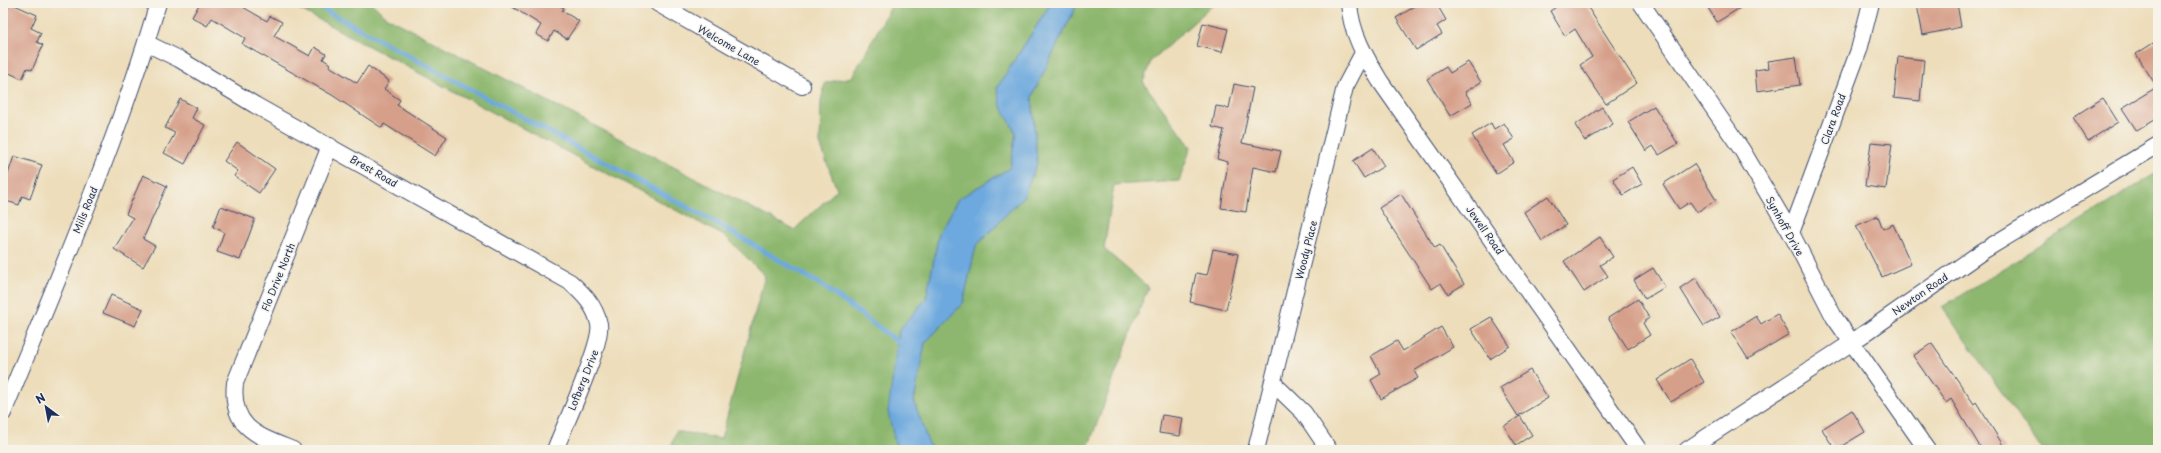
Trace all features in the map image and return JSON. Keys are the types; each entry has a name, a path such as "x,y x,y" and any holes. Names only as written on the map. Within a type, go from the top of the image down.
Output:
{"street":[{"name":"Mills Road","path":"3,413 112,143 158,3"},
{"name":"Welcome Lane","path":"656,3 802,86"},
{"name":"Jewell Road","path":"1349,3 1350,21 1363,53 1389,94 1639,450"},
{"name":"Synhoff Drive","path":"1641,3 1742,150 1791,234 1834,316 1851,343 1927,450"},
{"name":"Clara Road","path":"1791,234 1859,50 1871,3"},
{"name":"Brest Road","path":"146,43 179,59 255,105 570,282 584,294 594,308"},
{"name":"Woody Place","path":"1256,450 1345,87 1363,53"},
{"name":"Newton Road","path":"1687,450 1851,343 1983,251 2158,145"},
{"name":"Flo Drive North","path":"293,450 256,435 244,422 236,409 234,395 235,383 330,146"},
{"name":"Lofberg Drive","path":"555,450 597,346 600,325 594,308"},
{"path":"1273,383 1304,412 1329,450"}],"green space":[{"path":"288,3 372,3 385,16 794,230 837,190 820,144 821,101 825,83 852,77 893,3 1051,3 997,88 1001,106 1016,133 1010,168 958,199 939,233 926,299 899,330 896,447 900,450 670,450 676,431 721,439 765,276 726,237"},
{"path":"1078,3 1215,3 1151,61 1143,82 1191,147 1179,181 1114,185 1104,249 1148,287 1087,450 935,450 929,445 914,401 925,343 963,303 976,246 1023,197 1037,163 1032,96"},
{"path":"2158,172 2158,450 2042,450 1942,307"}],"water":[{"path":"1051,3 1078,3 1032,96 1037,163 1023,197 976,246 963,303 925,343 914,401 929,445 935,450 900,450 896,447 888,412 899,330 926,299 939,233 958,199 1010,168 1016,133 1001,106 997,88"}],"building":[{"path":"10,3 37,15 31,28 41,33 37,42 43,45 32,70 27,68 22,79 3,70 3,19"},
{"path":"200,3 236,3 267,21 270,16 282,22 274,36 310,56 315,47 326,54 323,59 330,64 329,66 357,83 368,66 389,81 384,89 400,100 397,105 447,137 435,156 384,124 382,128 332,95 242,44 245,38 212,18 207,26 192,17"},
{"path":"506,3 555,3 564,8 562,11 579,21 567,39 554,31 548,41 536,34 541,25"},
{"path":"1420,3 1436,3 1446,20 1437,26 1442,34 1416,50 1396,18"},
{"path":"1562,3 1585,3 1637,83 1606,104 1580,65 1592,57 1575,29 1565,36 1550,11"},
{"path":"1705,3 1748,3 1717,22"},
{"path":"1929,3 1957,3 1961,27 1923,35 1917,5"},
{"path":"1203,23 1228,29 1222,52 1197,46"},
{"path":"2158,40 2158,118 2137,131 2122,108 2157,87 2136,54"},
{"path":"1796,57 1800,85 1757,91 1755,70 1769,68 1768,61"},
{"path":"1898,57 1924,60 1920,101 1894,98"},
{"path":"1468,62 1481,82 1465,92 1472,103 1450,116 1427,79 1446,67 1450,73"},
{"path":"1234,84 1253,88 1242,143 1281,151 1276,172 1253,167 1246,212 1221,208 1228,162 1217,159 1224,130 1212,127 1216,106 1229,108"},
{"path":"2103,98 2118,122 2088,141 2073,117"},
{"path":"180,99 197,108 192,118 205,125 185,164 164,153 175,133 165,128"},
{"path":"1654,106 1678,144 1659,155 1653,146 1646,151 1628,122"},
{"path":"1602,107 1613,124 1585,141 1575,125"},
{"path":"1491,123 1494,129 1504,123 1514,139 1504,145 1514,162 1496,174 1472,135"},
{"path":"237,142 275,169 259,193 234,176 238,171 224,161"},
{"path":"1871,142 1892,144 1886,189 1865,186"},
{"path":"1373,148 1384,166 1364,178 1353,161"},
{"path":"14,156 42,165 30,199 22,196 19,205 3,200 3,189"},
{"path":"1694,164 1716,200 1697,212 1690,202 1679,209 1663,184"},
{"path":"1632,167 1642,184 1623,195 1613,179"},
{"path":"143,175 167,186 143,239 155,246 143,267 114,249 133,218 126,214"},
{"path":"1401,194 1435,248 1440,245 1464,284 1448,294 1441,283 1432,289 1379,208"},
{"path":"1548,196 1566,225 1542,241 1524,212"},
{"path":"221,206 255,219 240,260 217,252 224,232 213,227"},
{"path":"1878,216 1883,229 1893,224 1911,264 1882,277 1856,226"},
{"path":"1600,237 1613,257 1600,265 1608,276 1584,292 1564,261"},
{"path":"1213,249 1238,254 1226,310 1190,302 1196,273 1207,275"},
{"path":"1653,268 1665,287 1645,299 1634,280"},
{"path":"1696,278 1720,317 1704,326 1680,288"},
{"path":"111,295 143,309 135,326 103,313"},
{"path":"1638,299 1649,318 1643,323 1650,335 1628,349 1608,318"},
{"path":"1777,314 1789,334 1748,359 1731,332 1756,316 1761,324"},
{"path":"1491,317 1510,346 1490,359 1471,329"},
{"path":"1441,327 1453,347 1414,371 1418,378 1381,399 1371,380 1381,374 1371,356 1397,341 1403,351"},
{"path":"1932,343 1974,404 1976,402 2006,450 1982,450 1951,399 1946,403 1913,356"},
{"path":"1690,359 1704,382 1671,402 1657,380"},
{"path":"1530,370 1548,398 1518,416 1500,388"},
{"path":"1852,410 1865,432 1835,450 1822,429"},
{"path":"1162,415 1183,418 1180,436 1159,433"},
{"path":"1520,416 1532,435 1516,445 1504,426"}],"waterway":[{"path":"312,3 718,224 823,286 902,345"}]}
